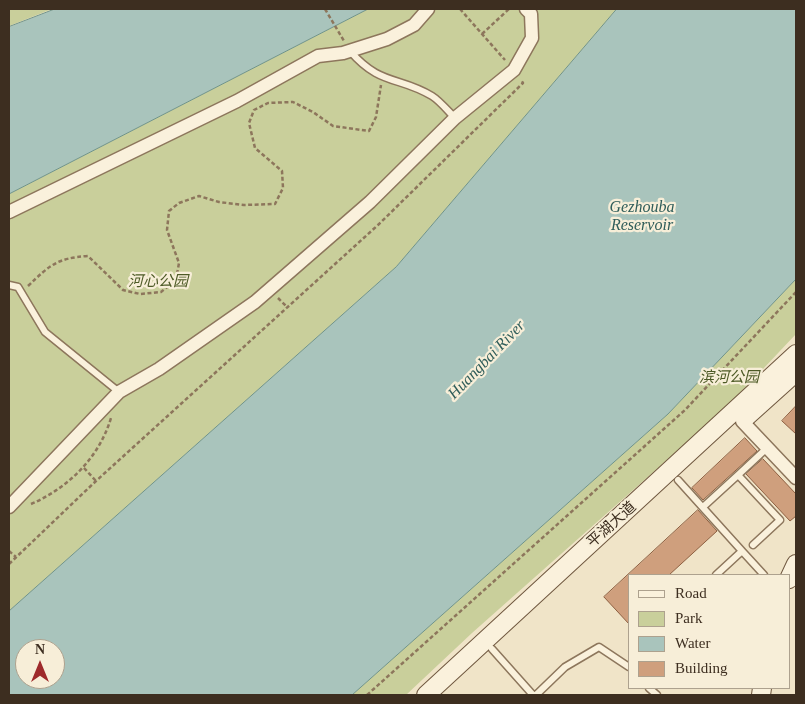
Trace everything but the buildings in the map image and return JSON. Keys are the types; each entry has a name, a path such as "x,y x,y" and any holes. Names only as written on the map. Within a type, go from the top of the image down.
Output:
{"main road":[{"name":"平湖大道","path":"426,695 796,354"},
{"name":"平湖大道","path":"441,695 796,372"},
{"path":"790,577 796,564"}],"street":[{"path":"9,212 237,101 318,56 350,51 387,39 414,25 428,9"},
{"path":"9,507 119,392 159,369 255,302 370,202 455,118 514,70 532,38 531,14 526,9"},
{"path":"742,421 796,478"}],"lane":[{"path":"350,51 363,67 382,78 432,96 455,118"},
{"path":"9,285 18,287 45,332 119,392"},
{"path":"703,507 767,448"},
{"path":"738,475 780,520 753,545"},
{"path":"678,480 763,574"},
{"path":"717,574 742,551"},
{"path":"492,649 534,695 566,667 599,647 628,667"}],"path":[{"path":"325,9 350,51"},
{"path":"9,564 96,481 378,225 523,83 514,70 460,9"},
{"path":"482,34 509,9"},
{"path":"21,292 48,267 67,257 88,256 102,267 123,290 140,294 161,292 176,280 179,263 167,230 169,211 180,203 199,196 219,202 244,205 275,204 283,188 282,171 255,148 248,123 254,110 268,103 293,102 313,112 333,126 369,131 376,117 382,78"},
{"path":"368,695 685,410 796,292"},
{"path":"26,506 52,494 84,468 108,430 119,392"},
{"path":"84,468 96,481"},
{"path":"9,551 16,557"}],"green space":[{"path":"9,9 52,9 9,26"},
{"name":"河心公园","path":"368,9 617,9 396,267 9,611 9,194"},
{"name":"滨河公园","path":"796,279 796,334 730,404 472,633 406,695 352,695 668,414"}],"water":[{"path":"55,9 368,9 9,194 9,27"},
{"name":"Gezhouba Reservoir","path":"617,9 796,9 796,279 668,414 352,695 9,695 9,611 396,267"}],"water label":[{"name":"Huangbai River","path":"487,360"}]}
